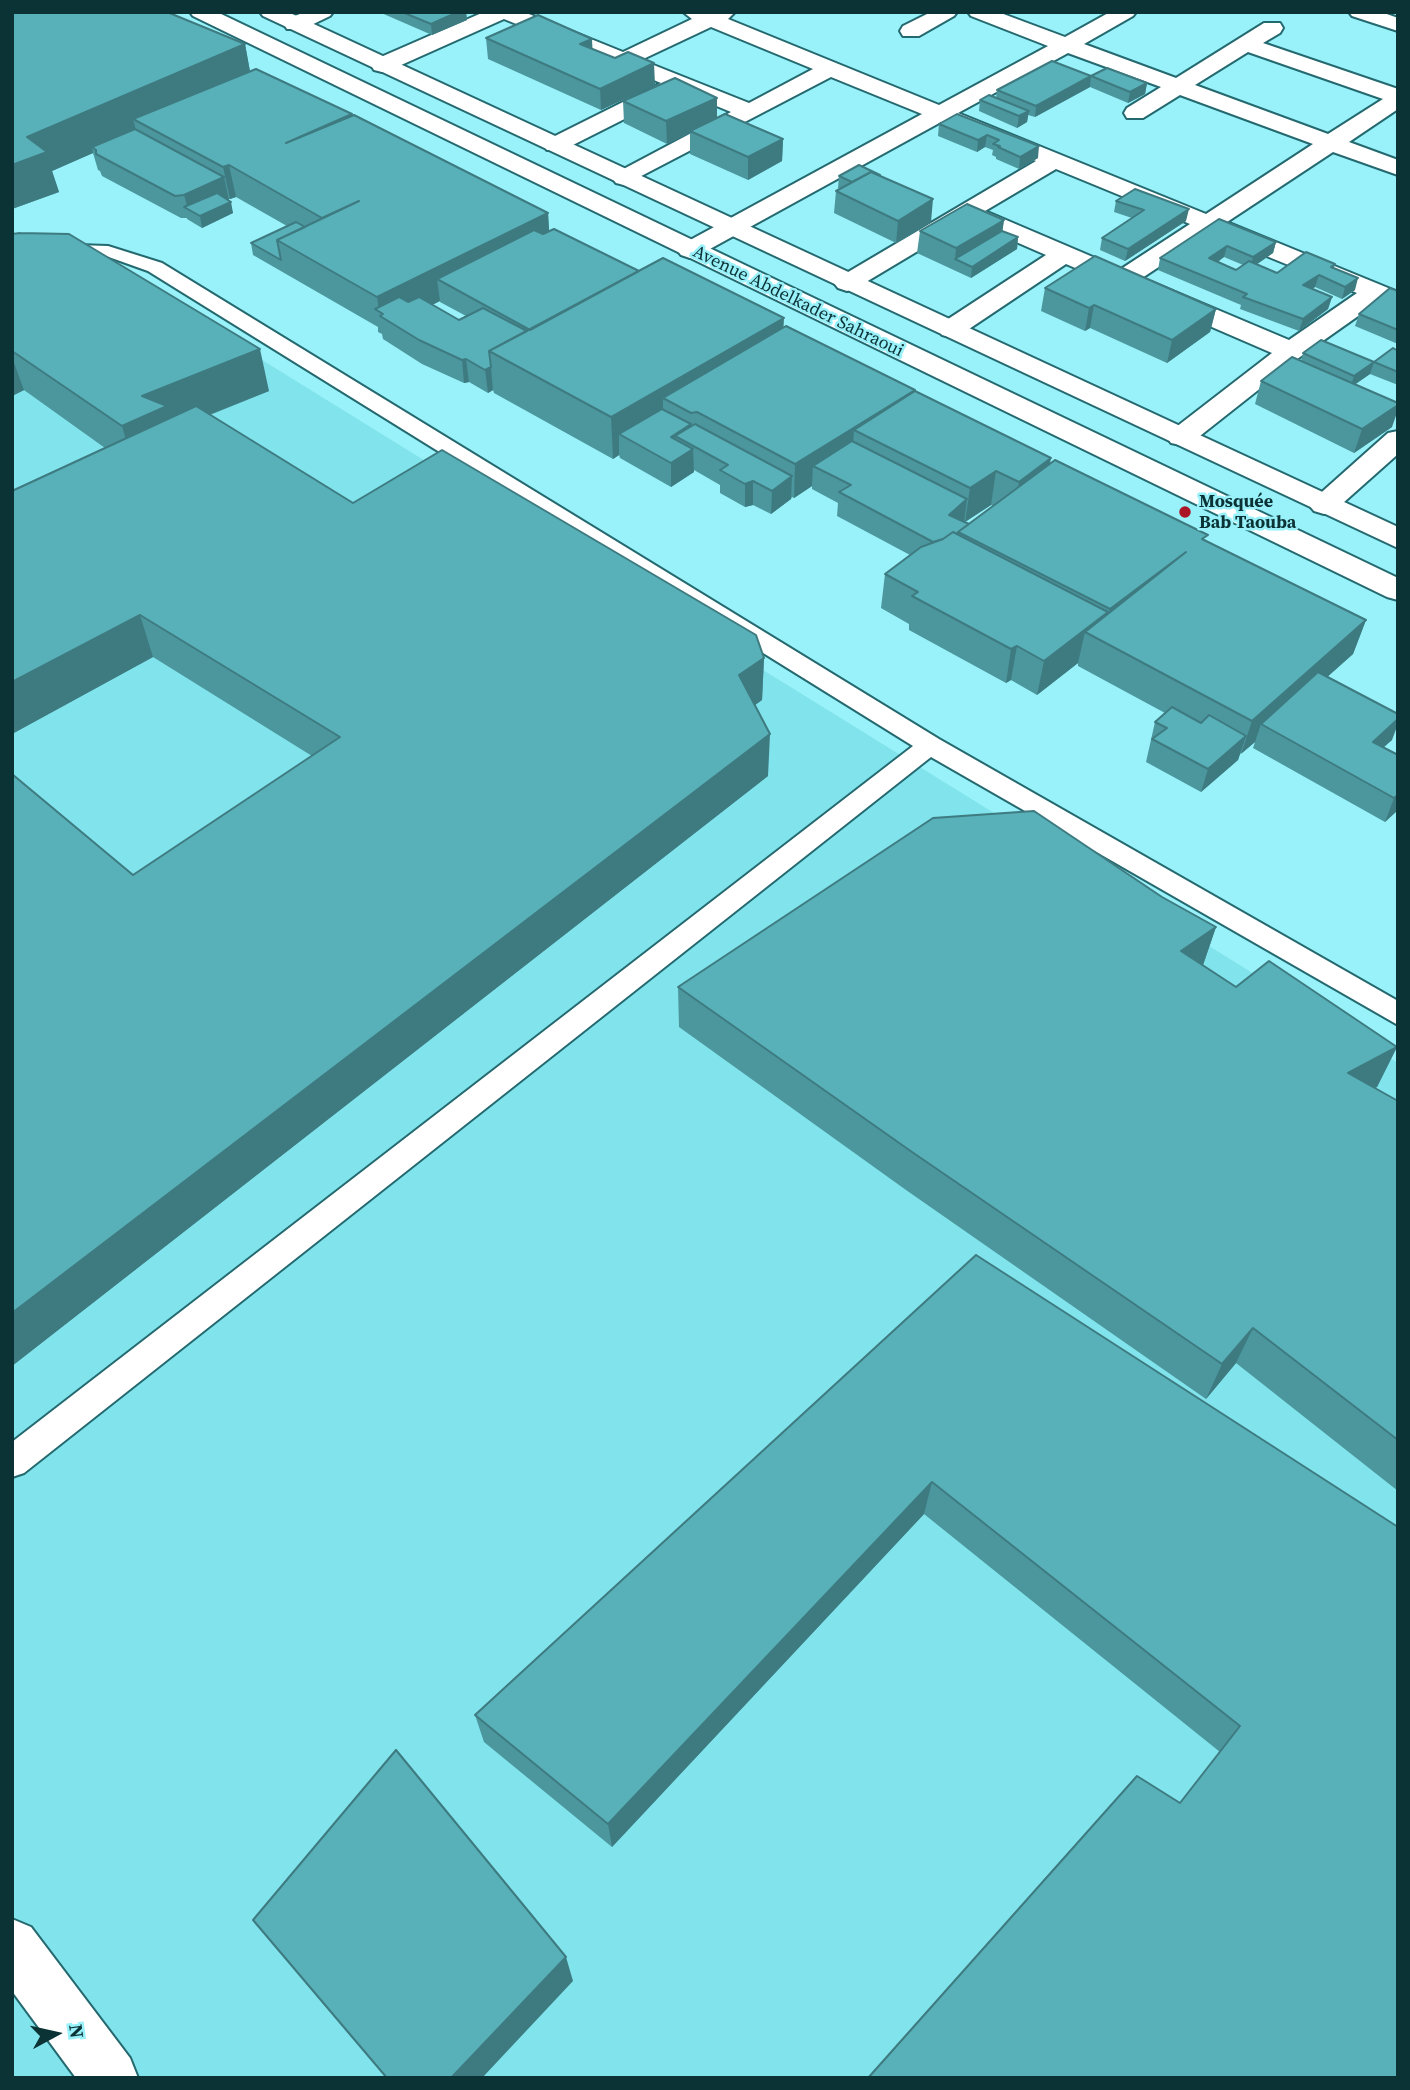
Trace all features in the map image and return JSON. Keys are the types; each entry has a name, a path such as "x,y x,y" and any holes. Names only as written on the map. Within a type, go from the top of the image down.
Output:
{"street":[{"name":"Avenue Abdelkader Sahraoui","path":"200,12 1398,590"},
{"name":"Avenue Abdelkader Sahraoui","path":"270,12 1398,539"},
{"path":"295,24 323,12"},
{"path":"382,65 503,12 749,111"},
{"path":"911,31 947,12"},
{"path":"978,12 1398,168"},
{"path":"690,250 733,229 1126,12"},
{"path":"1359,12 1398,25"},
{"path":"623,60 710,15 831,68 1387,296"},
{"path":"1135,113 1272,28"},
{"path":"1246,44 1398,98"},
{"path":"624,178 831,68"},
{"path":"555,145 679,82"},
{"path":"1123,279 1331,145 1398,98"},
{"path":"847,283 1054,160"},
{"path":"967,212 1291,351"},
{"path":"951,329 1064,254"},
{"path":"1181,437 1291,351 1387,296"},
{"path":"1324,505 1398,439"},
{"path":"12,1946 110,2078"}],"lane":[{"path":"12,252 46,249 108,251 155,267 930,744 1398,1014"},
{"path":"12,1462 930,744"}],"shaded area":[{"path":"12,242 107,264 1398,1063 1398,2078 12,2078"}],"building":[{"path":"12,12 167,12 245,44 27,137 47,152 12,165"},
{"path":"402,12 458,12 431,24"},
{"path":"538,15 592,39 580,44 615,58 628,52 654,63 600,89 486,38"},
{"path":"1052,61 1091,76 1036,106 997,90"},
{"path":"1107,68 1147,83 1130,92 1091,76"},
{"path":"256,69 352,114 286,143 354,115 548,213 377,297 277,240 359,201 322,218 229,165 223,167 133,119"},
{"path":"675,78 717,98 666,121 623,101"},
{"path":"989,95 1029,111 1019,116 980,100"},
{"path":"725,114 783,139 748,157 690,131"},
{"path":"957,114 1039,146 1020,157 993,144 999,140 987,135 978,140 939,124"},
{"path":"135,129 224,177 184,195 175,196 96,154 92,147"},
{"path":"859,165 880,175 871,172 852,182 839,176"},
{"path":"871,172 933,199 898,221 836,191"},
{"path":"1135,189 1189,209 1128,249 1102,238 1144,210 1116,201"},
{"path":"217,193 231,202 200,216 184,207"},
{"path":"967,204 1004,220 956,248 920,231"},
{"path":"1219,219 1276,242 1253,257 1227,246 1209,258 1236,270 1249,261 1277,273 1306,252 1335,264 1331,267 1358,278 1345,287 1319,275 1303,285 1332,297 1303,319 1243,297 1247,294 1160,258"},
{"path":"296,222 305,227 277,240 281,260 251,243"},
{"path":"554,229 639,271 530,330 437,279 534,230 543,234"},
{"path":"1002,231 1018,237 972,267 955,259"},
{"path":"12,234 69,234 260,349 142,396 167,406 122,426 12,351"},
{"path":"1095,256 1216,309 1172,340 1094,305 1089,308 1045,288"},
{"path":"663,258 784,318 611,417 489,351"},
{"path":"1390,288 1398,291 1398,330 1359,314"},
{"path":"399,297 408,302 419,297 459,320 483,308 527,331 489,351 491,367 485,370 466,359 462,360 419,340 380,316 383,314 375,309"},
{"path":"786,326 915,390 795,464 697,412 691,413 663,398"},
{"path":"1321,340 1374,362 1354,376 1303,353"},
{"path":"1393,348 1398,351 1398,372 1374,362"},
{"path":"1292,357 1398,405 1362,429 1261,381"},
{"path":"915,391 1051,458 1019,482 996,471 970,488 854,430"},
{"path":"196,406 353,503 442,450 756,635 764,658 739,675 770,734 12,1313 12,774 133,875 340,737 140,615 12,682 12,491"},
{"path":"662,409 691,424 671,437 693,449 671,463 619,434"},
{"path":"695,424 792,476 772,491 753,481 745,484 720,470 728,465 675,436"},
{"path":"852,441 967,499 949,515 969,524 957,534 953,532 933,542 839,492 851,485 813,466"},
{"path":"1055,460 1208,535 1202,539 1366,620 1252,721 1085,632 1186,552 1110,609 958,532"},
{"path":"953,532 1108,612 1044,661 1017,646 1011,649 912,596 918,592 885,574 921,547"},
{"path":"1318,672 1398,714 1398,719 1373,742 1398,755 1398,795 1394,798 1261,724"},
{"path":"1172,707 1201,723 1209,715 1246,736 1208,769 1152,739 1167,728 1155,722"},
{"path":"1034,811 1162,897 1216,927 1181,951 1236,987 1269,961 1397,1047 1348,1073 1398,1101 1398,1440 1253,1328 1222,1364 912,1152 678,987 933,818"},
{"path":"976,1255 1398,1527 1398,2078 868,2078 1137,1776 1180,1803 1240,1726 932,1482 608,1824 475,1715"},
{"path":"396,1750 566,1957 451,2078 387,2078 253,1920"}],"place":[{"name":"Mosquée Bab Taouba","path":"1185,512"}]}
